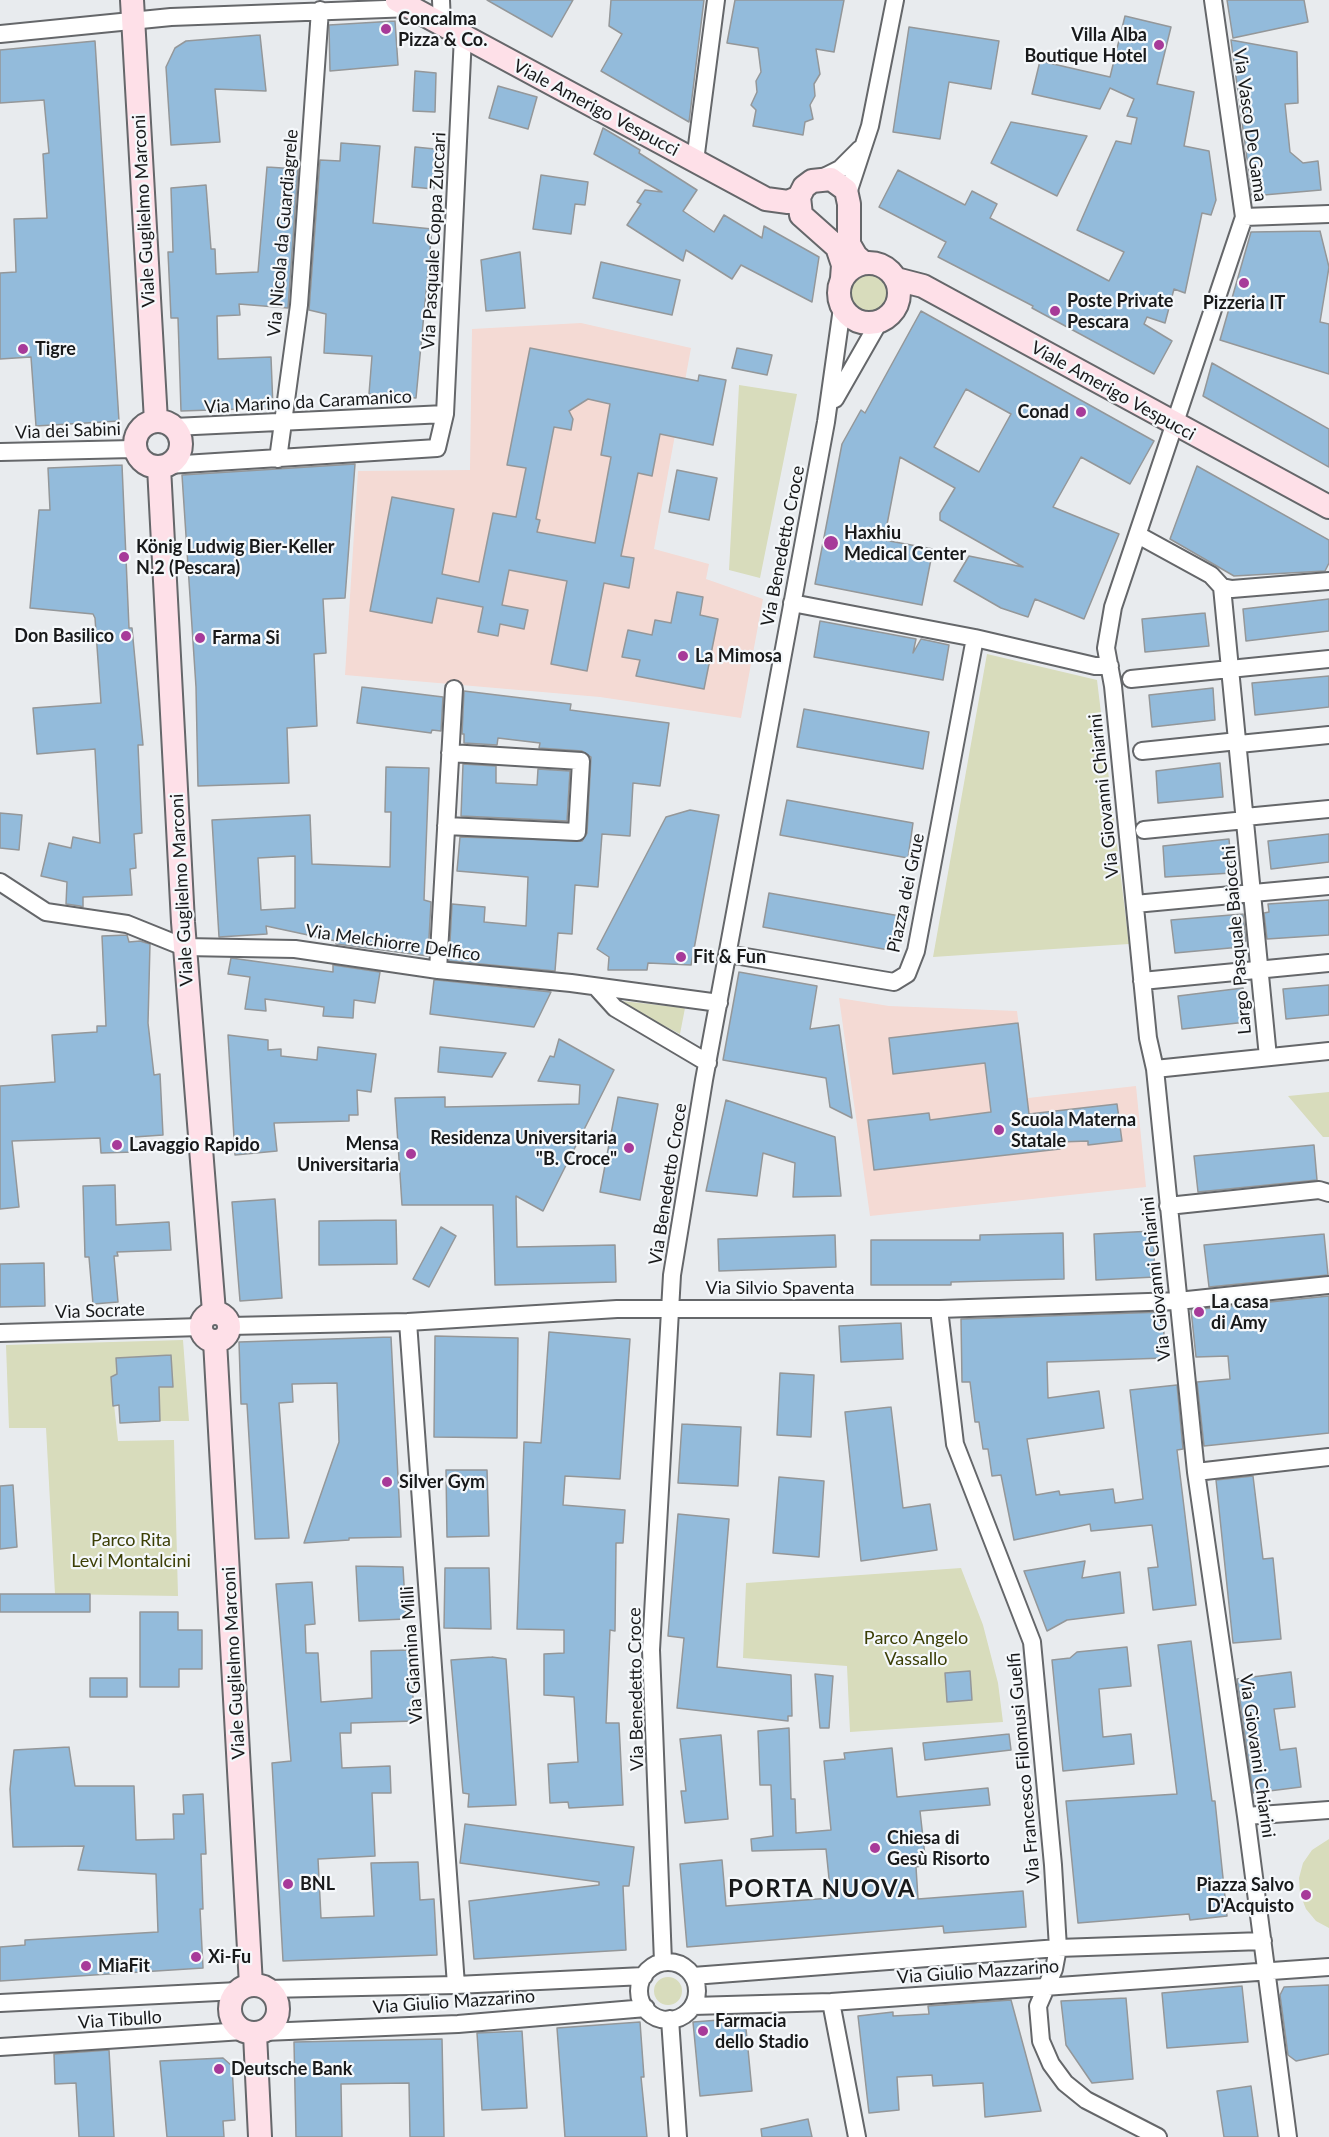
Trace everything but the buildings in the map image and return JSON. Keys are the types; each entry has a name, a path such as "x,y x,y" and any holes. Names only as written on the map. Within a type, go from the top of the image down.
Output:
{"main road":[{"name":"Viale Amerigo Vespucci","path":"405,4 766,199 788,202 799,197"},
{"name":"Viale Guglielmo Marconi","path":"133,10 165,424"},
{"path":"842,278 854,267 864,263 883,266 896,279 899,292 897,305 890,316 879,322 858,322 842,308 839,290 843,265 837,247 806,222 801,215 799,197 808,184 822,178 836,180 848,194 849,244 856,256 864,263"},
{"name":"Viale Amerigo Vespucci","path":"896,279 923,286 1329,507"},
{"path":"149,423 165,424 181,438 178,457 164,466 142,461 136,451 139,431 149,423"},
{"name":"Viale Guglielmo Marconi","path":"164,466 184,947 215,1326 252,1988"},
{"path":"252,1988 276,1998 278,2011 274,2023 254,2032 233,2022 229,2009 252,1988"},
{"path":"254,2032 260,2137"}],"street":[{"path":"441,0 442,24"},
{"path":"694,161 716,0"},
{"path":"848,194 867,138 895,0"},
{"name":"Via Vasco De Gama","path":"1175,425 1244,217 1213,0"},
{"path":"0,34 133,10 320,10 405,4"},
{"name":"Via Nicola da Guardiagrele","path":"278,459 295,328 320,10"},
{"name":"Via Pasquale Coppa Zuccari","path":"278,459 437,448 445,414 463,36"},
{"path":"822,178 849,162 867,138"},
{"path":"1244,217 1329,214"},
{"name":"Via Benedetto Croce","path":"663,1962 651,1650 672,1275 708,1063 826,422 842,308"},
{"name":"Via Benedetto Croce","path":"826,422 839,389 879,322"},
{"name":"Via Marino da Caramanico","path":"165,424 281,422 445,414"},
{"name":"Via Giovanni Chiarini","path":"1175,425 1109,623 1106,648 1110,666 1142,981 1155,1069 1196,1472 1246,1816 1288,2137"},
{"name":"Via dei Sabini","path":"0,452 133,448 136,451"},
{"path":"164,466 278,459"},
{"path":"1138,535 1211,575 1222,587 1232,589 1329,580"},
{"name":"Largo Pasquale Baiocchi","path":"1222,587 1268,1057"},
{"path":"792,603 975,638 1095,666 1110,666"},
{"name":"Piazza dei Grue","path":"728,954 894,982 908,974 916,951 975,638"},
{"path":"1131,679 1329,659"},
{"path":"438,970 454,689"},
{"path":"1142,751 1329,735"},
{"path":"446,826 577,832 581,761 450,753"},
{"name":"Largo Pasquale Baiocchi","path":"1144,830 1329,809"},
{"path":"0,882 46,912 127,924 184,947"},
{"path":"1135,904 1329,886"},
{"name":"Via Melchiorre Delfico","path":"184,947 294,950 438,970 571,983 719,1003"},
{"path":"1142,981 1329,963"},
{"path":"596,987 615,1008 708,1063"},
{"path":"1155,1069 1329,1051"},
{"path":"1168,1206 1319,1190 1329,1193"},
{"name":"Via Silvio Spaventa","path":"215,1326 408,1322 670,1308 939,1309 1178,1301 1329,1285"},
{"name":"Via Francesco Filomusi Guelfi","path":"939,1309 955,1444 1032,1642 1053,1865 1058,1948 1054,1969 1038,2006 1037,2016 1041,2041 1051,2064 1065,2083 1086,2100 1158,2137"},
{"name":"Via Giannina Milli","path":"408,1322 456,1985"},
{"name":"Via Socrate","path":"0,1334 215,1326"},
{"path":"1196,1472 1329,1457"},
{"path":"1246,1816 1329,1810"},
{"name":"Via Giulio Mazzarino","path":"693,1976 1058,1948 1263,1941"},
{"path":"663,1962 680,1964 693,1976 697,1991 693,2006 681,2017 658,2018 646,2008 640,1992 644,1976 649,1970 663,1962"},
{"path":"1266,1971 1329,1967"},
{"name":"Via Giulio Mazzarino","path":"693,2006 831,2002 1266,1971"},
{"name":"Via Giulio Mazzarino","path":"252,1988 456,1985 644,1976"},
{"name":"Via Tibullo","path":"0,2003 252,1988"},
{"path":"831,2002 857,2137"},
{"name":"Via Giulio Mazzarino","path":"254,2032 458,2024 646,2008"},
{"path":"670,2019 678,2137"},
{"name":"Via Tibullo","path":"0,2047 254,2032"}],"shaded area":[{"path":"581,323 691,348 654,549 709,564 706,579 763,599 741,718 600,697 345,675 358,471 470,470 472,329"},
{"name":"Scuola Materna Statale","path":"839,998 889,1006 1017,1011 1028,1098 1136,1086 1146,1187 870,1216"}],"green space":[{"path":"869,273 877,274 883,279 888,285 888,301 883,307 877,312 869,313 861,312 855,307 850,301 849,293 850,285 855,279 861,274"},
{"path":"739,385 797,394 760,578 729,570"},
{"path":"987,654 1097,680 1129,944 933,957"},
{"path":"622,1001 685,1008 680,1034 622,1004"},
{"path":"1329,1092 1329,1137 1323,1137 1288,1096"},
{"name":"Parco Rita Levi Montalcini","path":"183,1340 189,1421 160,1421 159,1387 173,1386 116,1358 117,1374 111,1377 118,1441 174,1440 178,1596 55,1594 46,1428 9,1428 6,1345"},
{"name":"Parco Angelo Vassallo","path":"961,1568 983,1625 998,1683 1003,1722 850,1732 847,1666 743,1658 746,1583"},
{"path":"1329,1839 1329,1928 1316,1921 1306,1909 1300,1894 1299,1878 1303,1863 1312,1850"},
{"path":"668,1977 678,1981 682,1991 678,2001 668,2005 658,2001 654,1991 658,1981"}],"place":[{"name":"Concalma Pizza & Co.","path":"386,29"},
{"name":"Villa Alba Boutique Hotel","path":"1159,45"},
{"name":"Pizzeria IT","path":"1244,283"},
{"name":"Poste Private Pescara","path":"1055,311"},
{"name":"Tigre","path":"23,349"},
{"name":"Conad","path":"1081,412"},
{"name":"Haxhiu Medical Center","path":"831,543"},
{"name":"König Ludwig Bier-Keller N.2 (Pescara)","path":"124,557"},
{"name":"Don Basilico","path":"126,636"},
{"name":"Farma Si","path":"200,638"},
{"name":"La Mimosa","path":"683,656"},
{"name":"Fit & Fun","path":"681,957"},
{"name":"Scuola Materna Statale","path":"999,1130"},
{"name":"Lavaggio Rapido","path":"117,1145"},
{"name":"Residenza Universitaria \"B. Croce\"","path":"629,1148"},
{"name":"Mensa Universitaria","path":"411,1154"},
{"name":"La casa di Amy","path":"1199,1312"},
{"name":"Silver Gym","path":"387,1482"},
{"name":"Chiesa di Gesù Risorto","path":"875,1848"},
{"name":"BNL","path":"288,1884"},
{"name":"Piazza Salvo D'Acquisto","path":"1306,1895"},
{"name":"Xi-Fu","path":"196,1957"},
{"name":"MiaFit","path":"86,1966"},
{"name":"Farmacia dello Stadio","path":"703,2031"},
{"name":"Deutsche Bank","path":"219,2069"}],"district":[{"name":"PORTA NUOVA","path":"822,1889"}]}
